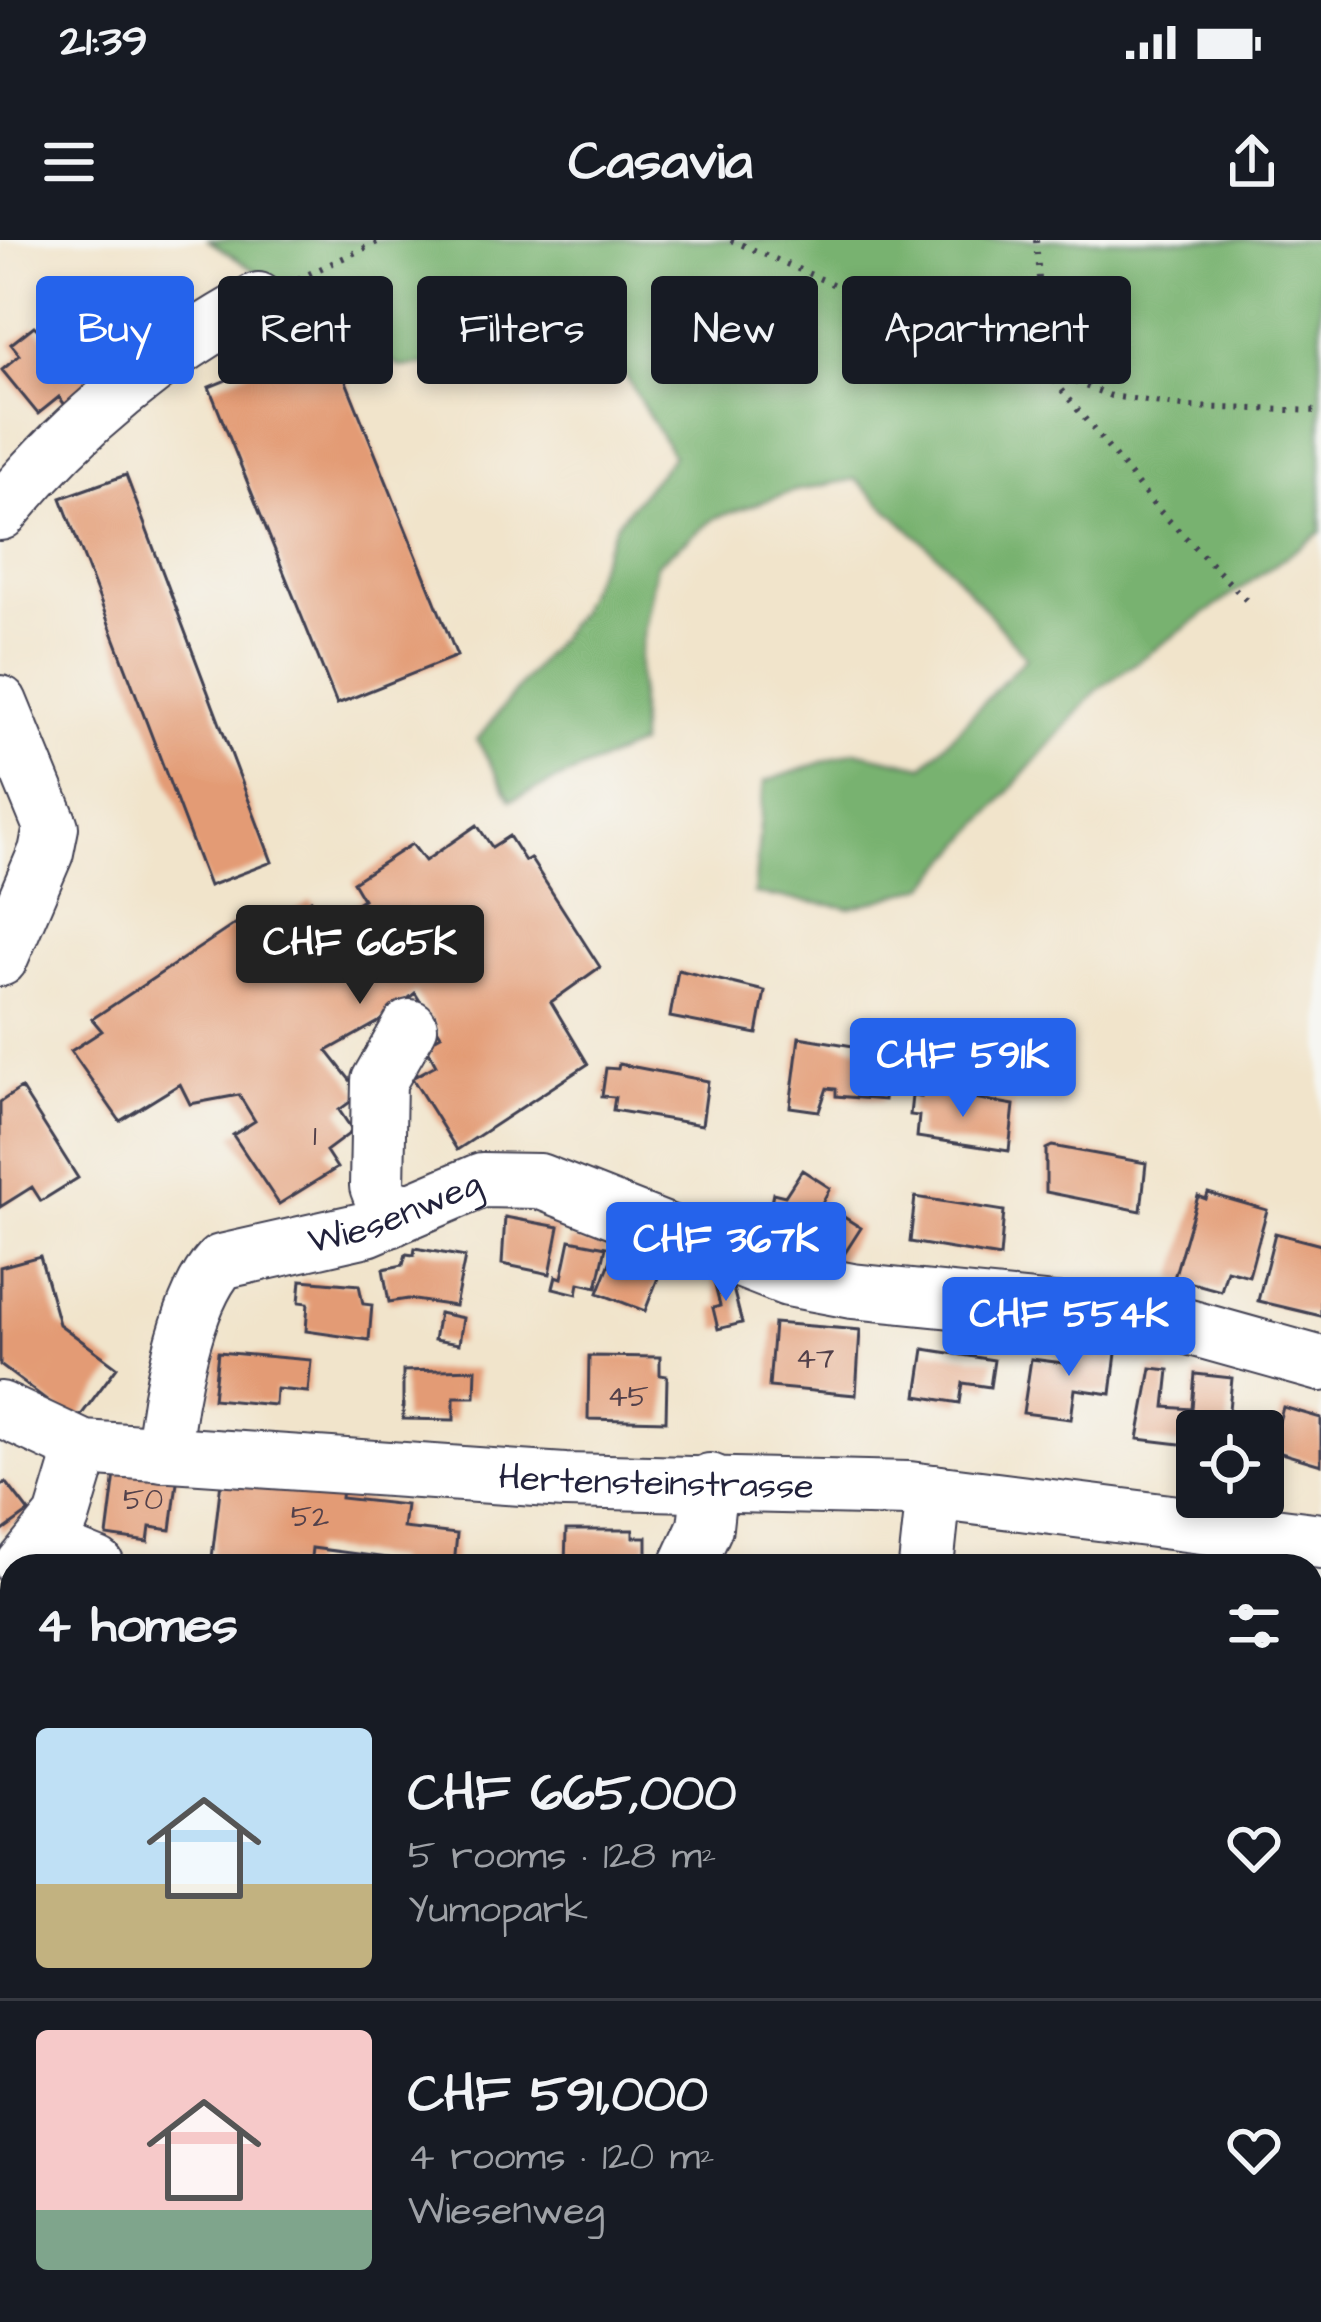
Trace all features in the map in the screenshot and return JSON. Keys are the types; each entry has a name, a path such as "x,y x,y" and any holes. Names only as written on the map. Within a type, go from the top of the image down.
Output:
{"street":[{"path":"0,513 104,405 218,322"},
{"path":"0,703 18,793 51,827 46,852 0,958"},
{"path":"389,1220 377,1186 379,1081 410,1027"},
{"name":"Wiesenweg","path":"163,1454 167,1410 204,1280 221,1262 389,1220 482,1180 539,1181 788,1279 852,1291 1174,1323 1321,1364"},
{"name":"Hertensteinstrasse","path":"0,1409 83,1448 565,1481 710,1481 934,1492 1321,1541"},
{"path":"36,1552 62,1518 83,1448"},
{"path":"693,1554 705,1527 710,1481"},
{"path":"927,1554 934,1492"},
{"path":"36,1552 67,1554"}],"path":[{"path":"308,276 382,240"},
{"path":"731,240 842,288"},
{"path":"1036,240 1039,276"},
{"path":"1057,384 1153,504 1252,606"},
{"path":"1081,384 1111,396 1190,406 1321,411"}],"green space":[{"path":"208,240 1321,240 1321,532 1097,690 927,886 851,908 754,894 764,782 855,751 924,766 1026,657 941,558 855,479 794,491 715,518 656,564 639,659 639,745 511,800 477,740 577,614 616,524 673,456 627,378 627,276 417,276 417,365 400,367 393,362 393,276 262,276"}],"building":[{"path":"34,326 36,384 93,384 66,406 59,397 38,414 2,370 20,355 11,344"},
{"path":"347,384 457,656 337,704 209,387"},
{"path":"126,475 272,862 209,886 61,498"},
{"path":"477,825 492,847 509,836 525,861 530,858 600,967 551,1002 588,1064 457,1150 412,1078 436,1065 425,1044 441,1035 415,993 382,1020 327,1051 361,1094 339,1110 353,1131 326,1151 337,1168 279,1204 233,1135 255,1121 239,1095 190,1104 180,1084 120,1121 71,1051 102,1031 92,1019 250,914 261,932 311,900 327,922 363,899 353,882 412,844 425,861"},
{"path":"678,970 765,991 757,1034 670,1017"},
{"path":"799,1037 889,1052 884,1100 836,1096 836,1089 827,1088 819,1111 790,1107"},
{"path":"619,1064 708,1081 702,1125 613,1110 615,1097 602,1096 606,1068 618,1069"},
{"path":"21,1088 78,1178 41,1201 32,1187 0,1207 0,1102"},
{"path":"921,1089 1014,1105 1009,1151 917,1137 919,1116 910,1115 912,1096 921,1097"},
{"path":"1052,1146 1146,1163 1141,1211 1046,1192 1046,1149"},
{"path":"802,1170 830,1188 822,1203 861,1228 836,1267 796,1241 799,1237 765,1231 773,1193 785,1196"},
{"path":"1208,1193 1267,1210 1249,1276 1227,1270 1221,1291 1174,1278 1198,1196 1206,1199"},
{"path":"915,1197 1004,1211 1000,1257 910,1242"},
{"path":"505,1217 559,1227 550,1274 502,1264"},
{"path":"1275,1233 1321,1245 1321,1316 1258,1301"},
{"path":"570,1240 606,1247 597,1287 579,1283 577,1294 553,1288 556,1276 562,1278"},
{"path":"616,1247 663,1265 645,1311 598,1293"},
{"path":"415,1248 465,1257 455,1306 408,1299 389,1302 383,1269 403,1265 406,1254 414,1255"},
{"path":"40,1256 59,1324 117,1367 76,1422 0,1365 0,1267"},
{"path":"730,1277 742,1323 718,1329 713,1308 720,1306 713,1278"},
{"path":"301,1280 359,1285 363,1304 372,1305 369,1340 306,1331 308,1303 299,1302"},
{"path":"439,1313 463,1318 459,1344 434,1340"},
{"path":"774,1323 860,1330 856,1395 769,1387"},
{"path":"1075,1340 1117,1345 1111,1394 1075,1389 1071,1419 1023,1413 1031,1359 1072,1364"},
{"path":"924,1349 994,1360 990,1387 963,1383 960,1403 917,1396"},
{"path":"218,1352 311,1360 308,1392 276,1389 275,1405 213,1399"},
{"path":"589,1356 660,1357 660,1375 667,1376 666,1421 588,1419"},
{"path":"1151,1368 1169,1370 1165,1407 1192,1409 1195,1374 1232,1378 1229,1410 1176,1410 1176,1444 1138,1439"},
{"path":"476,1369 475,1397 454,1397 454,1420 403,1419 403,1371"},
{"path":"1282,1410 1321,1418 1321,1465 1284,1454"},
{"path":"116,1466 178,1474 171,1530 150,1527 148,1542 107,1536"},
{"path":"222,1473 342,1488 341,1498 406,1505 403,1528 457,1534 455,1554 357,1554 312,1548 311,1554 212,1554"},
{"path":"6,1482 29,1512 0,1533 0,1486"},
{"path":"566,1530 633,1530 633,1537 647,1537 647,1554 565,1554"}]}
